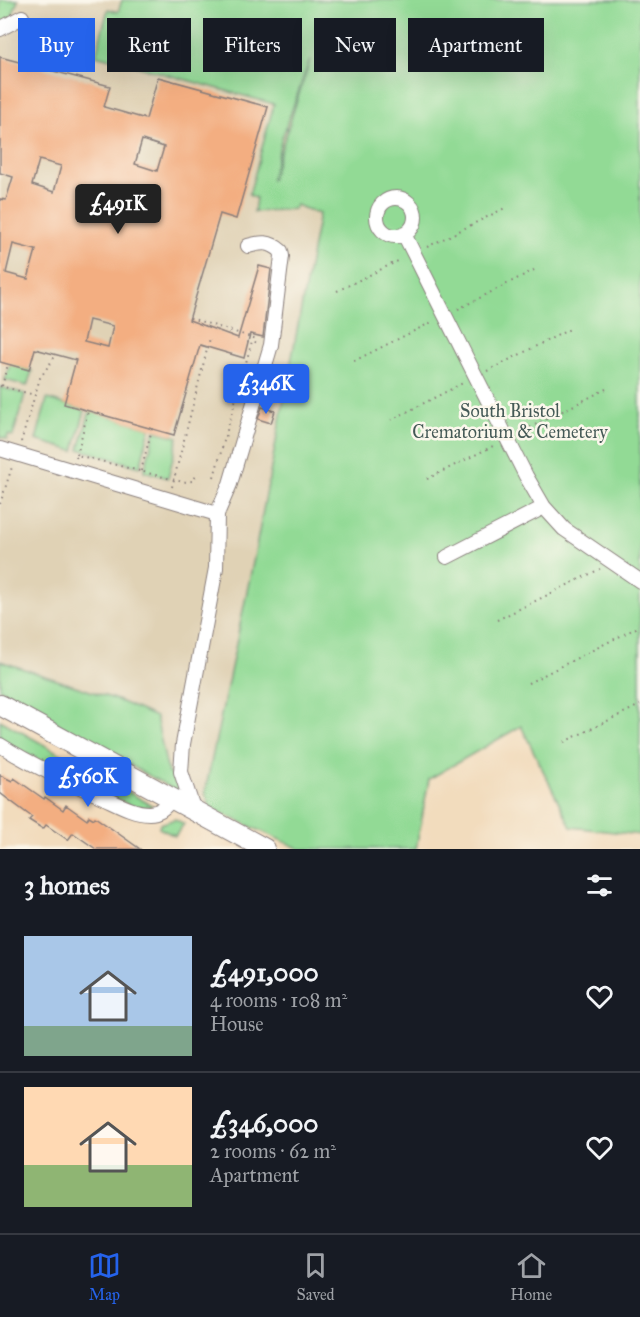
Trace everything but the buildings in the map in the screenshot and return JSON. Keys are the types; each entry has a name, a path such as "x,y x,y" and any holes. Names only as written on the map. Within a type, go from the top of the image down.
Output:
{"highway":[{"path":"0,705 265,849"}],"street":[{"path":"0,29 22,17"},
{"path":"404,234 526,476 544,507 564,529 640,581"},
{"path":"194,811 181,772 183,744 216,568 218,514 230,484 270,345 282,256 281,251 269,243 248,246"},
{"path":"0,449 218,514"},
{"path":"447,557 544,507"},
{"path":"0,745 70,783 135,811 150,813 160,811 171,799"}],"path":[{"path":"337,291 505,208"},
{"path":"190,318 262,341 261,344 252,341 214,477"},
{"path":"169,498 210,338 212,338"},
{"path":"0,504 40,378 56,355"},
{"path":"8,364 1,386 35,395"},
{"path":"77,455 88,411"},
{"path":"141,471 152,429"},
{"path":"497,620 613,562"},
{"path":"528,683 640,626"},
{"path":"564,742 640,705"}],"shaded area":[{"path":"0,0 294,0 314,29 314,46 282,138 268,194 319,215 254,558 205,792 210,808 56,724 57,722 0,689"}],"green space":[{"path":"0,0 18,0 11,19 0,23"},
{"name":"South Bristol Crematorium & Cemetery","path":"122,0 640,0 640,835 571,827 521,726 429,779 416,849 300,849 210,808 205,792 254,558 319,214 296,205 294,209 254,212 256,198 249,195 274,104 158,72 191,72 191,18 107,18 107,58 96,55 108,9 118,12","holes":["310,59 271,181 282,138"]},
{"path":"10,364 32,371 27,386 5,380"},
{"path":"0,387 25,394 13,436 8,435 7,439 0,437"},
{"path":"47,399 85,410 74,451 36,440"},
{"path":"90,411 150,428 140,467 79,449"},
{"path":"155,431 178,437 168,478 144,471"},
{"path":"0,661 117,700 156,717 168,773 176,778 178,792 56,724 57,722 0,689"},
{"path":"0,720 153,806 137,809 0,741"},
{"path":"175,819 184,824 175,836 159,828 160,824"}]}
